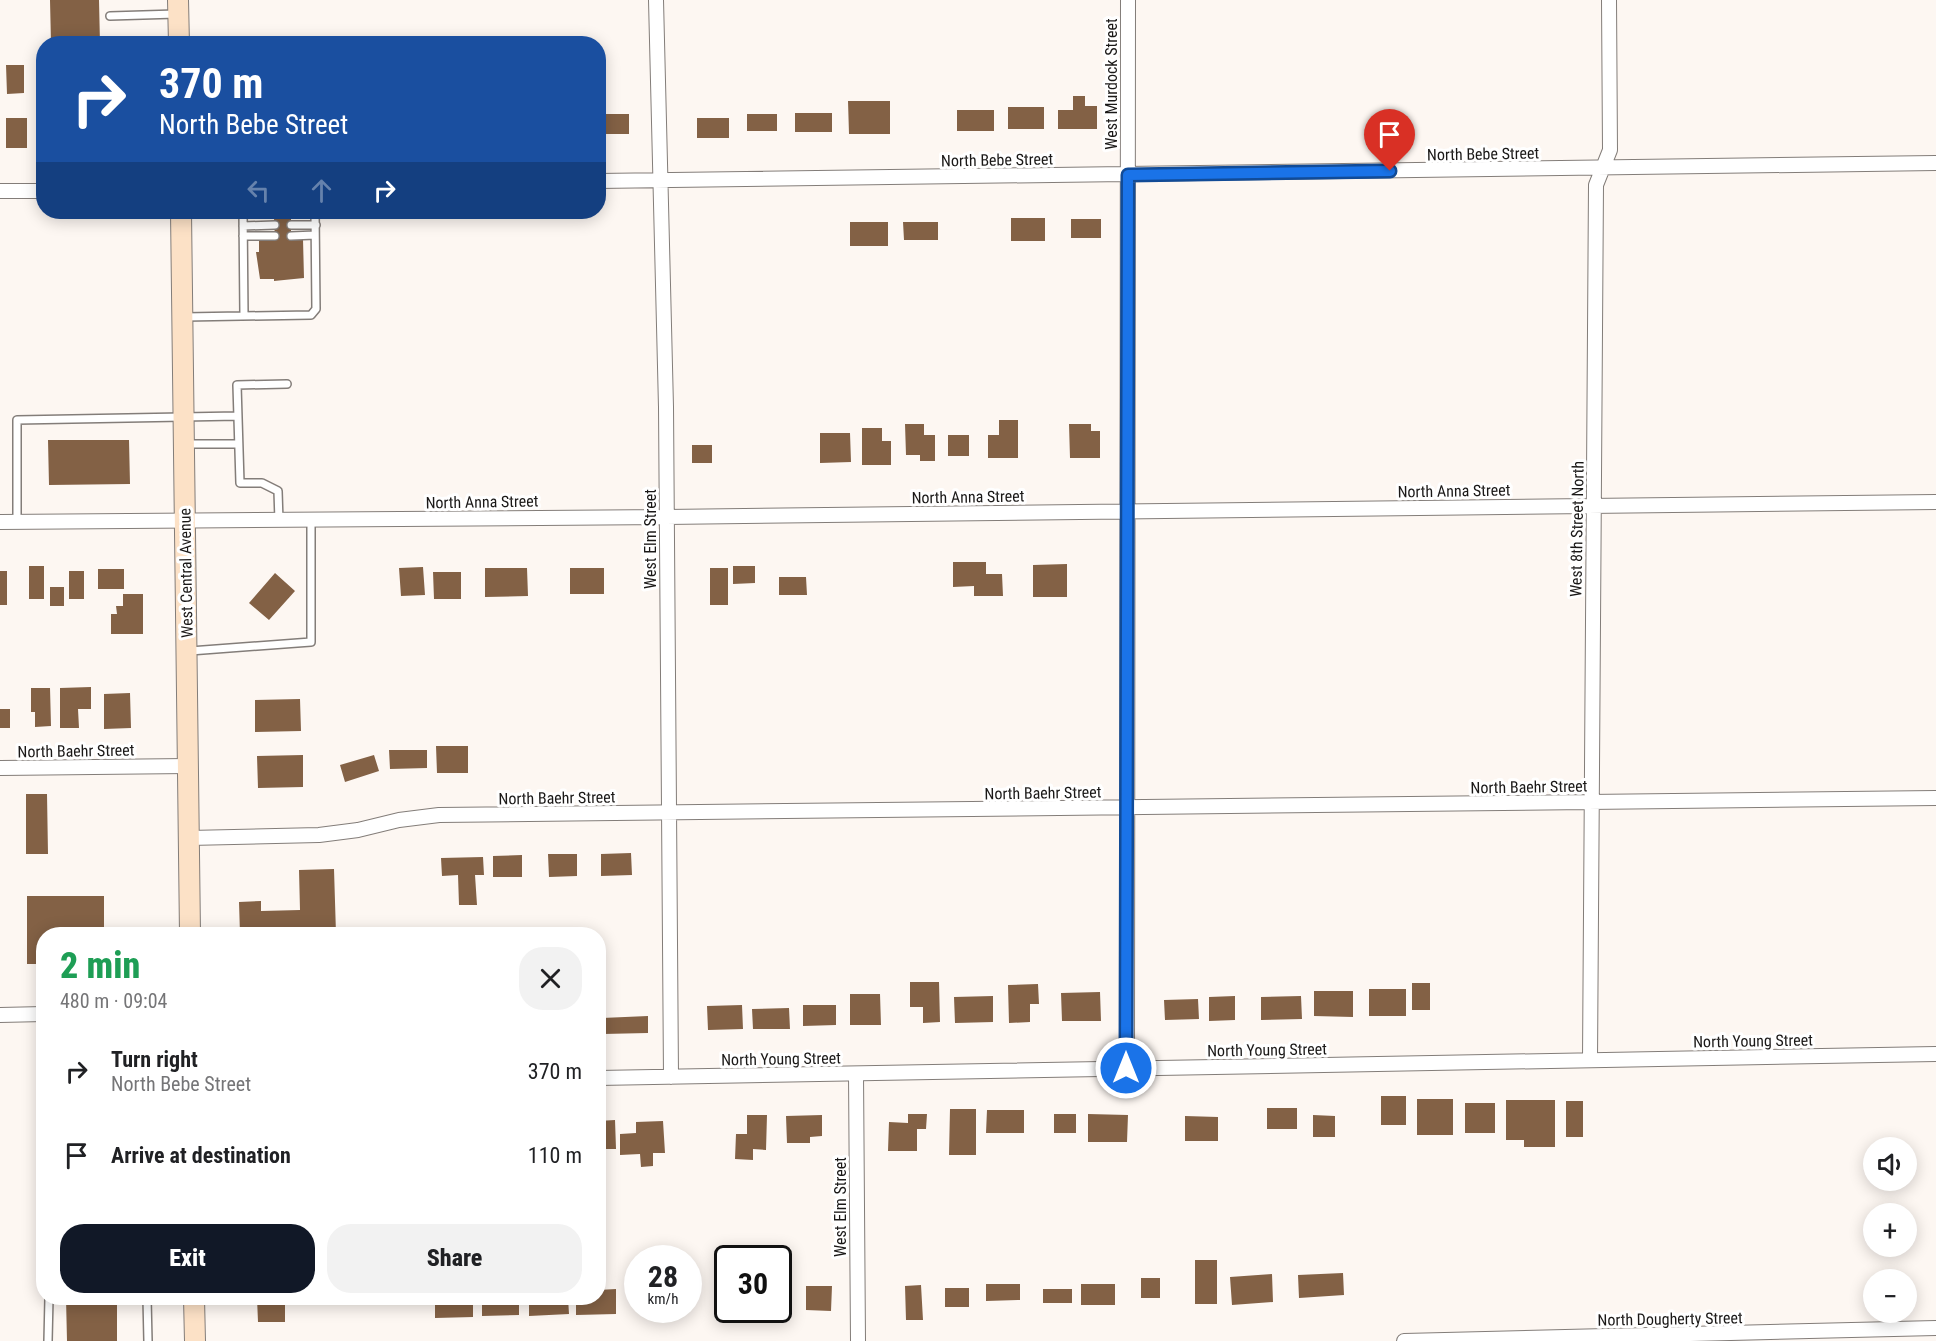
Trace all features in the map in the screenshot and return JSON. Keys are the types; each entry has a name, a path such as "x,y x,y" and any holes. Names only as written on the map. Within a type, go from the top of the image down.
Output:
{"main road":[{"path":"178,7 179,36"},
{"name":"West Central Avenue","path":"181,219 190,927"},
{"path":"194,1305 195,1341"}],"street":[{"name":"West Elm Street","path":"656,0 666,517 671,1077"},
{"name":"West Murdock Street","path":"1126,1068 1128,0"},
{"name":"West 8th Street North","path":"1590,1060 1596,185 1610,150 1609,0"},
{"name":"North Bebe Street","path":"606,180 1936,164"},
{"path":"0,191 36,191"},
{"name":"North Anna Street","path":"0,522 279,521 1936,502"},
{"name":"North Baehr Street","path":"0,768 188,766"},
{"name":"North Baehr Street","path":"189,838 319,835 439,815 1936,798"},
{"path":"0,1015 36,1014"},
{"name":"North Young Street","path":"606,1078 1936,1054"},
{"name":"West Elm Street","path":"856,1074 858,1341"},
{"name":"North Dougherty Street","path":"1404,1341 1815,1337 1936,1328"}],"lane":[{"path":"110,16 178,7"},
{"path":"243,219 244,316"},
{"path":"182,317 311,315 316,309 316,219"},
{"path":"243,226 275,225"},
{"path":"291,225 316,225"},
{"path":"291,236 315,235"},
{"path":"243,236 275,236"},
{"path":"279,521 278,491 262,483 240,483 237,385 287,384"},
{"path":"17,522 17,420 238,416"},
{"path":"184,444 238,444"},
{"path":"187,652 311,642 311,520"},
{"path":"48,1341 49,1305"},
{"path":"147,1305 148,1341"}],"building":[{"path":"50,0 99,0 100,36 51,36"},
{"path":"6,65 24,65 24,93 7,94"},
{"path":"1073,96 1085,96 1085,106 1097,106 1097,129 1058,129 1058,110 1073,110"},
{"path":"848,101 890,101 890,134 849,134"},
{"path":"1008,107 1044,107 1044,129 1008,129"},
{"path":"957,110 994,110 994,131 957,131"},
{"path":"795,113 832,113 832,132 795,132"},
{"path":"606,114 629,114 629,134 606,134"},
{"path":"747,114 777,114 777,131 747,131"},
{"path":"6,118 27,118 27,148 6,148"},
{"path":"697,118 729,118 729,138 697,138"},
{"path":"1011,218 1045,218 1045,241 1011,241"},
{"path":"274,219 291,219 291,239 303,239 304,278 274,281 274,279 260,279 256,252 259,252 259,240 275,240"},
{"path":"1071,219 1101,219 1101,238 1071,238"},
{"path":"850,222 888,222 888,246 850,246"},
{"path":"903,222 938,222 938,240 904,240"},
{"path":"999,420 1018,420 1018,458 988,458 988,435 999,435"},
{"path":"905,424 924,424 924,435 935,435 935,461 920,461 920,455 906,455"},
{"path":"1069,424 1091,424 1091,431 1100,431 1100,458 1070,458"},
{"path":"862,428 882,428 882,441 891,441 891,465 862,465"},
{"path":"820,433 850,433 851,462 820,463"},
{"path":"948,435 969,435 969,456 948,456"},
{"path":"48,440 129,440 130,484 49,485"},
{"path":"692,445 712,445 712,463 692,463"},
{"path":"953,562 986,562 986,574 1002,574 1003,596 974,596 974,586 953,587"},
{"path":"1067,564 1067,597 1033,597 1033,565"},
{"path":"29,566 44,566 44,599 29,599"},
{"path":"733,566 755,566 755,583 733,584"},
{"path":"423,567 425,595 401,596 399,568"},
{"path":"485,568 527,568 528,596 485,597"},
{"path":"570,568 604,568 604,594 570,594"},
{"path":"710,568 728,568 728,605 710,605"},
{"path":"98,569 124,569 124,589 98,589"},
{"path":"0,571 7,571 7,605 0,605"},
{"path":"69,571 84,571 84,599 69,599"},
{"path":"433,572 461,572 461,599 434,599"},
{"path":"275,573 295,591 269,620 249,603"},
{"path":"779,577 806,577 807,595 779,595"},
{"path":"50,587 64,587 64,606 50,606"},
{"path":"123,594 143,594 143,634 111,634 111,614 117,614 116,606 123,606"},
{"path":"91,687 91,709 78,709 79,728 60,728 60,688"},
{"path":"31,688 50,688 51,726 35,727 35,712 31,712"},
{"path":"130,693 131,728 104,729 104,694"},
{"path":"300,699 301,731 255,732 255,700"},
{"path":"0,709 10,709 10,728 0,728"},
{"path":"436,746 468,746 468,773 437,773"},
{"path":"389,750 427,750 427,768 390,769"},
{"path":"303,755 303,787 258,788 257,756"},
{"path":"374,755 379,771 345,782 340,765"},
{"path":"26,794 47,794 48,854 26,854"},
{"path":"631,853 632,875 601,876 601,854"},
{"path":"548,854 577,854 577,876 549,877"},
{"path":"522,855 522,877 493,877 493,856"},
{"path":"483,857 484,875 475,875 477,905 459,905 458,875 442,876 441,858"},
{"path":"334,869 336,927 240,927 239,902 261,901 261,911 300,910 299,870"},
{"path":"27,896 104,896 104,927 36,927 36,964 27,964"},
{"path":"910,982 939,982 940,1022 923,1023 923,1007 910,1007"},
{"path":"1412,983 1430,983 1430,1010 1412,1010"},
{"path":"1038,984 1039,1004 1030,1004 1030,1022 1009,1023 1008,985"},
{"path":"1369,989 1406,989 1406,1016 1369,1016"},
{"path":"1314,991 1353,991 1353,1017 1314,1016"},
{"path":"1100,992 1101,1021 1062,1021 1061,993"},
{"path":"850,994 880,994 881,1025 850,1025"},
{"path":"993,996 993,1022 955,1023 954,997"},
{"path":"1235,996 1235,1020 1209,1021 1209,997"},
{"path":"1301,996 1302,1019 1261,1020 1261,997"},
{"path":"1198,999 1199,1019 1165,1020 1164,1000"},
{"path":"742,1005 743,1029 708,1030 707,1006"},
{"path":"803,1005 836,1005 836,1025 803,1026"},
{"path":"789,1008 790,1029 753,1029 752,1009"},
{"path":"648,1016 648,1033 606,1034 606,1018"},
{"path":"1381,1096 1406,1096 1406,1125 1381,1125"},
{"path":"1417,1099 1453,1099 1453,1135 1417,1135"},
{"path":"1506,1100 1555,1100 1555,1147 1524,1147 1524,1140 1506,1140"},
{"path":"1566,1101 1583,1101 1583,1137 1566,1137"},
{"path":"1465,1103 1495,1103 1495,1133 1465,1133"},
{"path":"1267,1108 1297,1108 1297,1129 1267,1129"},
{"path":"950,1109 976,1109 976,1155 949,1155"},
{"path":"987,1110 1024,1110 1024,1133 986,1133"},
{"path":"908,1114 927,1114 926,1129 917,1129 917,1151 888,1151 889,1122 908,1123"},
{"path":"1054,1114 1076,1114 1076,1133 1054,1133"},
{"path":"1088,1114 1128,1115 1127,1142 1088,1142"},
{"path":"747,1115 767,1115 766,1150 753,1149 753,1160 735,1159 736,1134 747,1134"},
{"path":"822,1115 822,1136 810,1137 810,1143 787,1143 786,1116"},
{"path":"1313,1115 1335,1116 1335,1137 1313,1137"},
{"path":"1185,1116 1218,1117 1218,1141 1185,1141"},
{"path":"615,1120 616,1149 606,1149 606,1121"},
{"path":"663,1121 665,1153 653,1153 653,1166 641,1167 640,1154 620,1155 620,1134 636,1133 636,1122"},
{"path":"1195,1260 1217,1260 1217,1304 1195,1304"},
{"path":"1343,1273 1344,1295 1299,1298 1298,1275"},
{"path":"1272,1274 1273,1302 1232,1305 1230,1277"},
{"path":"1141,1278 1160,1278 1160,1298 1141,1298"},
{"path":"986,1284 1020,1284 1020,1300 986,1301"},
{"path":"1081,1284 1115,1284 1115,1305 1081,1305"},
{"path":"921,1285 923,1320 906,1320 905,1286"},
{"path":"806,1286 832,1286 831,1311 806,1310"},
{"path":"945,1288 969,1288 969,1307 945,1307"},
{"path":"616,1289 616,1314 576,1315 576,1305 606,1305 606,1290"},
{"path":"1043,1289 1072,1289 1072,1303 1043,1303"},
{"path":"66,1305 117,1305 117,1341 67,1341"},
{"path":"257,1305 285,1305 285,1322 258,1322"},
{"path":"435,1305 473,1305 473,1317 435,1318"},
{"path":"482,1305 519,1305 519,1315 482,1316"},
{"path":"529,1305 568,1305 569,1314 529,1316"}],"route":[{"path":"1126,1068 1128,175 1390,171"}]}
